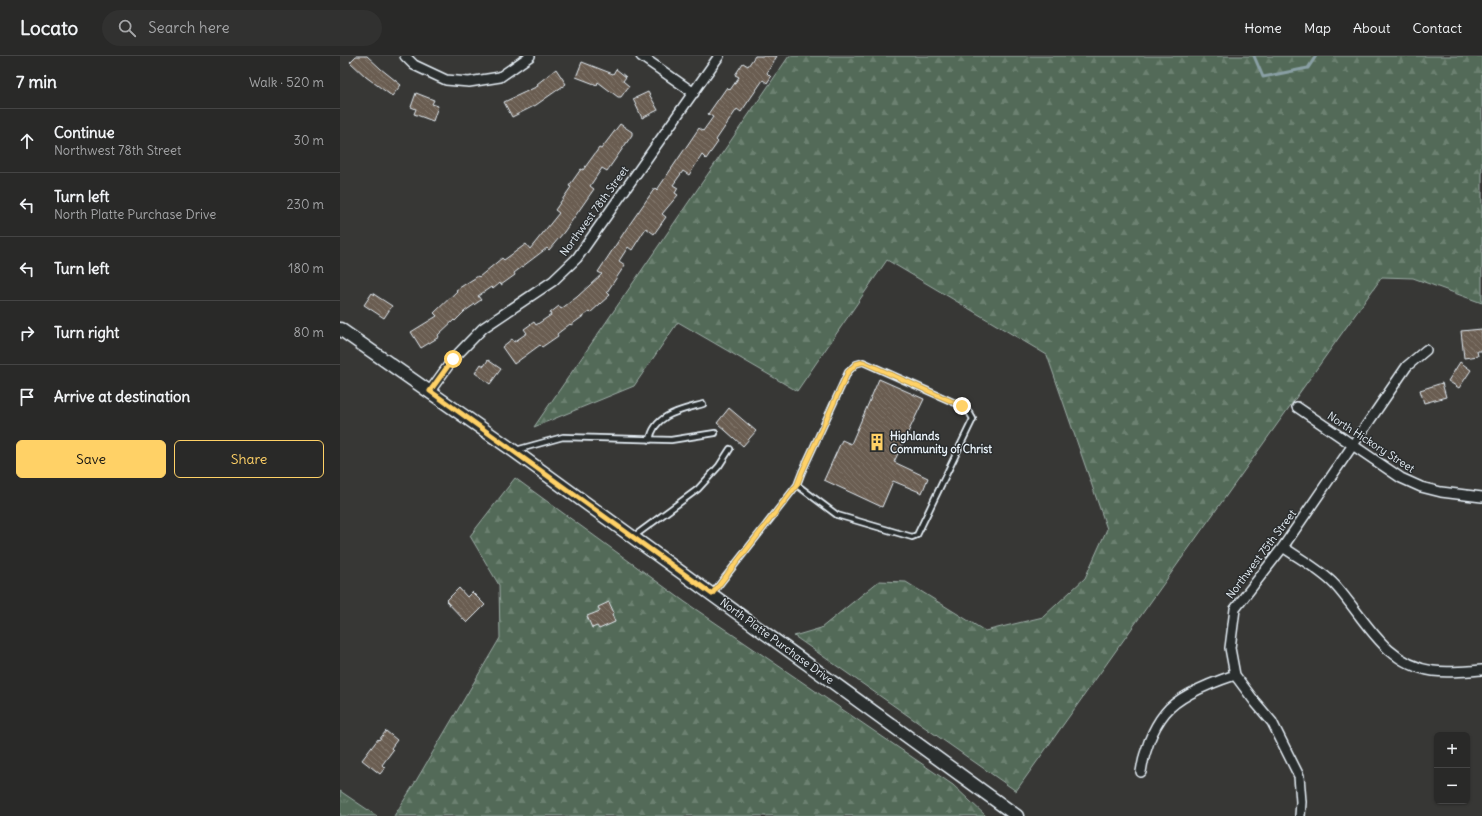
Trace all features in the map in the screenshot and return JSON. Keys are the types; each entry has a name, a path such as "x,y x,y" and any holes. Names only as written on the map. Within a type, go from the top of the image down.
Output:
{"street":[{"path":"405,56 414,65 446,80 469,82 500,77 530,56"},
{"path":"641,56 694,93"},
{"name":"Northwest 78th Street","path":"430,391 453,359 483,328 553,281 577,258 719,56"},
{"name":"North Platte Purchase Drive","path":"340,329 514,451 1017,816"},
{"name":"Northwest 75th Street","path":"1300,816 1302,802 1299,776 1272,722 1235,675 1230,648 1235,609 1283,547 1407,366 1426,350"},
{"name":"North Hickory Street","path":"1297,407 1401,478 1421,487 1441,492 1482,497"},
{"path":"1283,547 1317,570 1334,584 1383,646 1395,655 1410,664 1433,671 1452,672 1482,670"},
{"path":"1142,772 1143,763 1152,735 1166,712 1183,698 1212,683 1235,675"}],"lane":[{"path":"712,594 797,485 848,372 856,364 863,362 962,406 969,412 973,419 917,535 912,536 837,515 797,485"},
{"path":"650,440 651,432 662,418 678,411 703,404"},
{"path":"514,451 563,437 671,440 715,433"},
{"path":"633,537 698,489 719,466 730,449"}],"green space":[{"path":"789,56 1482,56 1482,303 1413,278 1382,277 1016,791 794,636 821,628 879,581 906,582 985,631 1043,617 1085,578 1107,529 1047,355 887,260 797,391 678,322 634,386 534,427"},
{"path":"515,478 685,602 953,785 986,816 394,816 500,638 499,585 470,536"},
{"path":"340,791 377,816 340,816"}],"building":[{"path":"356,56 367,56 401,85 392,96 366,77 350,62"},
{"path":"755,56 777,56 767,73 771,77 767,83 763,80 741,112 737,109 716,140 718,142 706,159 702,155 689,175 683,171 673,185 678,188 675,193 678,195 662,214 666,217 654,234 646,228 632,250 628,247 619,261 625,265 607,292 610,295 590,313 589,312 571,325 570,324 557,334 558,336 542,347 540,345 514,364 502,347 512,339 514,342 527,333 524,329 534,322 536,325 551,315 550,313 559,306 561,309 577,297 602,274 598,272 655,188 657,190 699,128 703,131 713,117 708,114 727,87 730,90 739,77 735,75 743,63 748,66"},
{"path":"582,62 613,74 616,69 626,77 623,81 629,86 621,97 618,97 598,82 597,85 576,77"},
{"path":"556,69 566,84 536,105 512,117 504,102 538,86 537,84"},
{"path":"648,92 658,110 642,118 633,99"},
{"path":"416,93 434,100 432,104 438,106 433,121 414,114 416,109 411,107"},
{"path":"620,124 632,132 632,135 607,171 602,168 590,186 594,189 564,232 549,250 547,248 514,273 515,275 501,285 500,283 493,289 491,287 478,296 481,300 465,311 455,321 454,320 438,335 439,337 421,348 411,332 437,316 434,313 457,291 456,290 478,276 479,277 502,258 504,260 526,244 530,249 559,213 555,210 581,169 583,170 599,148 601,149"},
{"path":"372,293 392,306 384,318 364,305"},
{"path":"1482,329 1482,351 1477,351 1478,356 1464,358 1461,331"},
{"path":"488,360 501,369 490,384 475,373 481,364 484,366"},
{"path":"1460,362 1471,370 1459,388 1448,381"},
{"name":"Highlands Community of Christ","path":"879,379 924,399 894,462 928,478 922,493 893,481 882,507 824,480 842,440 851,444"},
{"path":"1442,383 1446,397 1424,403 1420,390"},
{"path":"729,408 756,431 743,446 717,423"},
{"path":"459,588 467,597 472,592 485,605 467,623 446,601"},
{"path":"609,602 614,613 612,614 615,622 599,629 597,626 592,628 587,616 600,611 598,607"},
{"path":"386,731 397,740 391,748 393,750 382,765 385,768 380,774 362,760"}],"waterway":[{"path":"1254,56 1263,77 1308,68 1316,56"}],"place":[{"name":"Highlands Community of Christ","path":"877,442"}],"route":[{"path":"453,359 430,391 712,594 797,485 848,372 856,364 863,362 962,406"}]}
